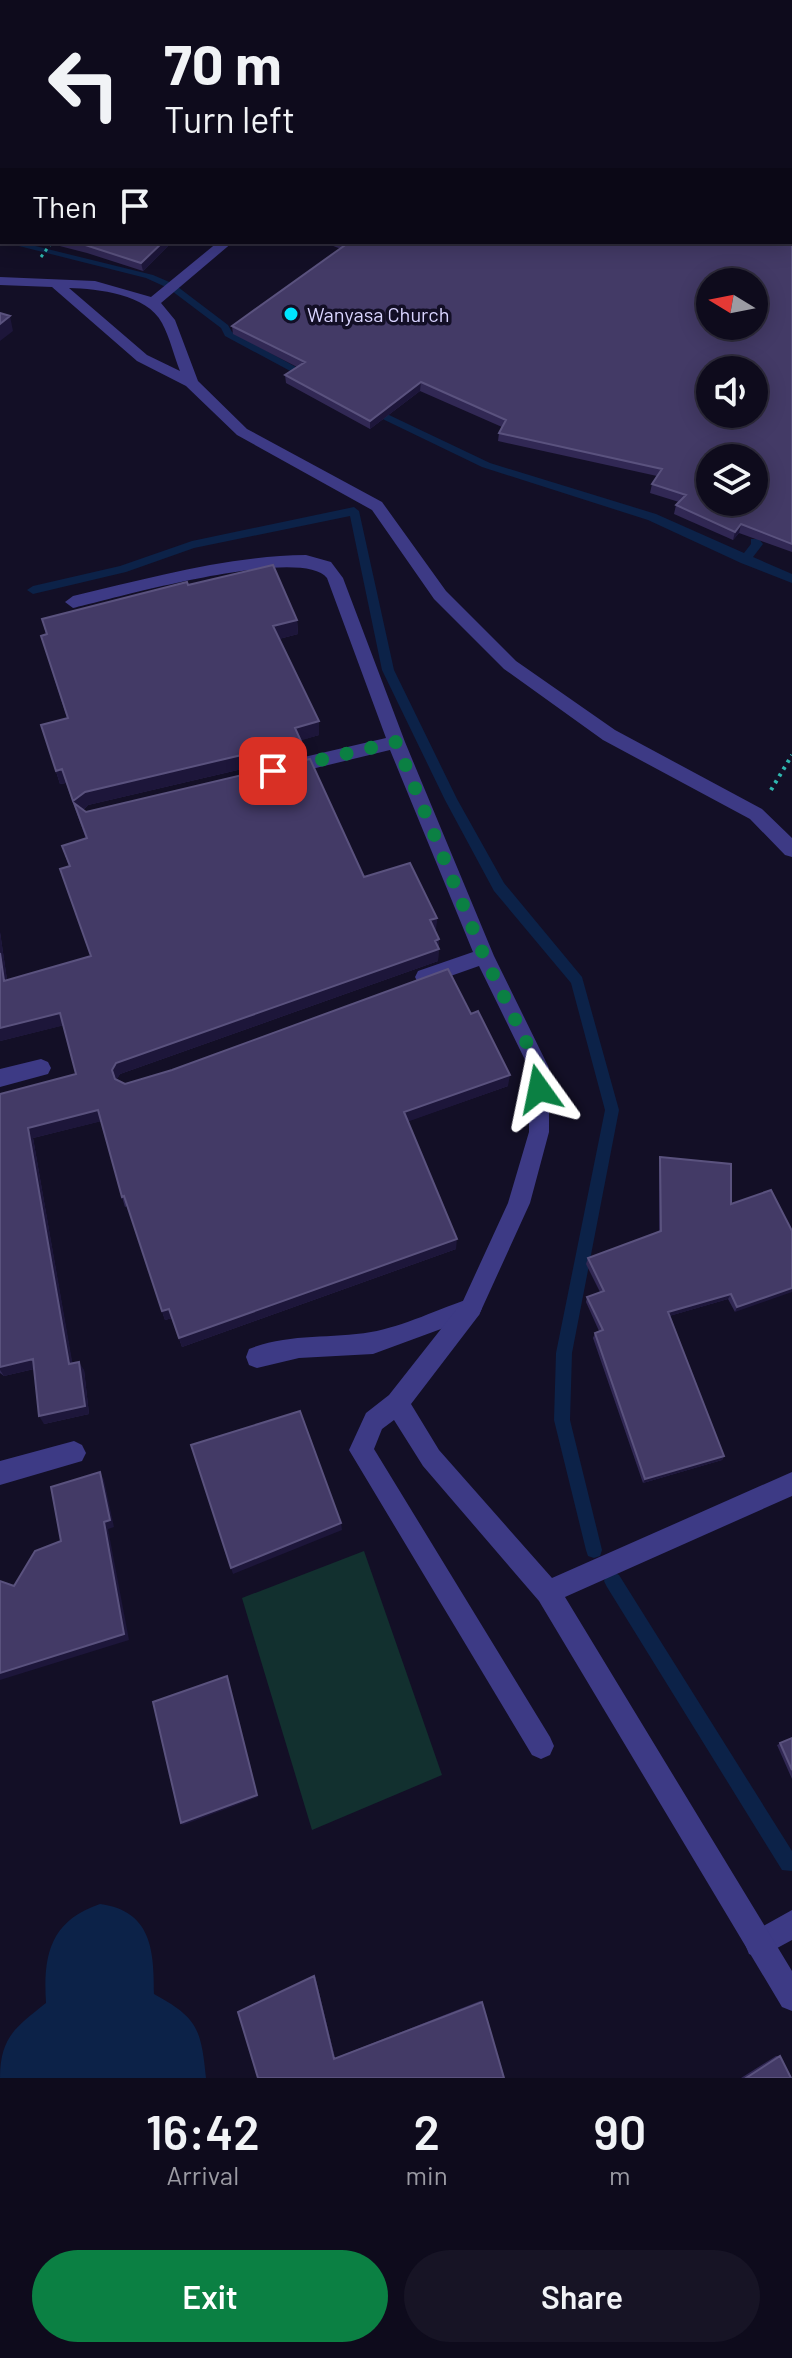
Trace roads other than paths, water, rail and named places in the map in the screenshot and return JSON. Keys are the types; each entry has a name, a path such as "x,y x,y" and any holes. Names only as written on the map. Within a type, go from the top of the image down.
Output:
{"street":[{"path":"153,302 224,244"},
{"path":"0,281 95,285 153,302 168,320 191,383"},
{"path":"54,282 142,358 191,383 242,432 377,506 440,595 510,665 609,735 756,814 792,850"},
{"path":"73,602 272,559 324,565 338,584 396,742 484,956 539,1068 539,1132 519,1203 471,1308 397,1403 374,1421 361,1450 541,1746"},
{"path":"273,771 396,742"},
{"path":"410,983 484,956"},
{"path":"0,1078 41,1068"},
{"path":"257,1357 299,1347 373,1343 471,1308"},
{"path":"397,1403 431,1458 548,1592 792,1997"},
{"path":"0,1473 74,1453"},
{"path":"548,1592 792,1484"},
{"path":"759,1944 792,1924"}],"water":[{"path":"100,1904 117,1908 140,1924 151,1948 154,1994 180,2010 195,2027 202,2048 206,2078 0,2078 3,2052 12,2034 46,2003 46,1970 53,1942 70,1920"}],"waterway":[{"path":"16,244 143,276"},
{"path":"150,277 171,286 225,327 228,334 311,378"},
{"path":"368,408 486,465 652,517 746,559"},
{"path":"33,590 122,569 192,545 354,511 388,670 451,800 499,887 577,981 612,1110 564,1353 562,1420 594,1550"},
{"path":"746,559 757,544 755,542"},
{"path":"746,559 792,579"},
{"path":"613,1581 789,1863"}],"place":[{"name":"Wanyasa Church","path":"291,314"}]}
